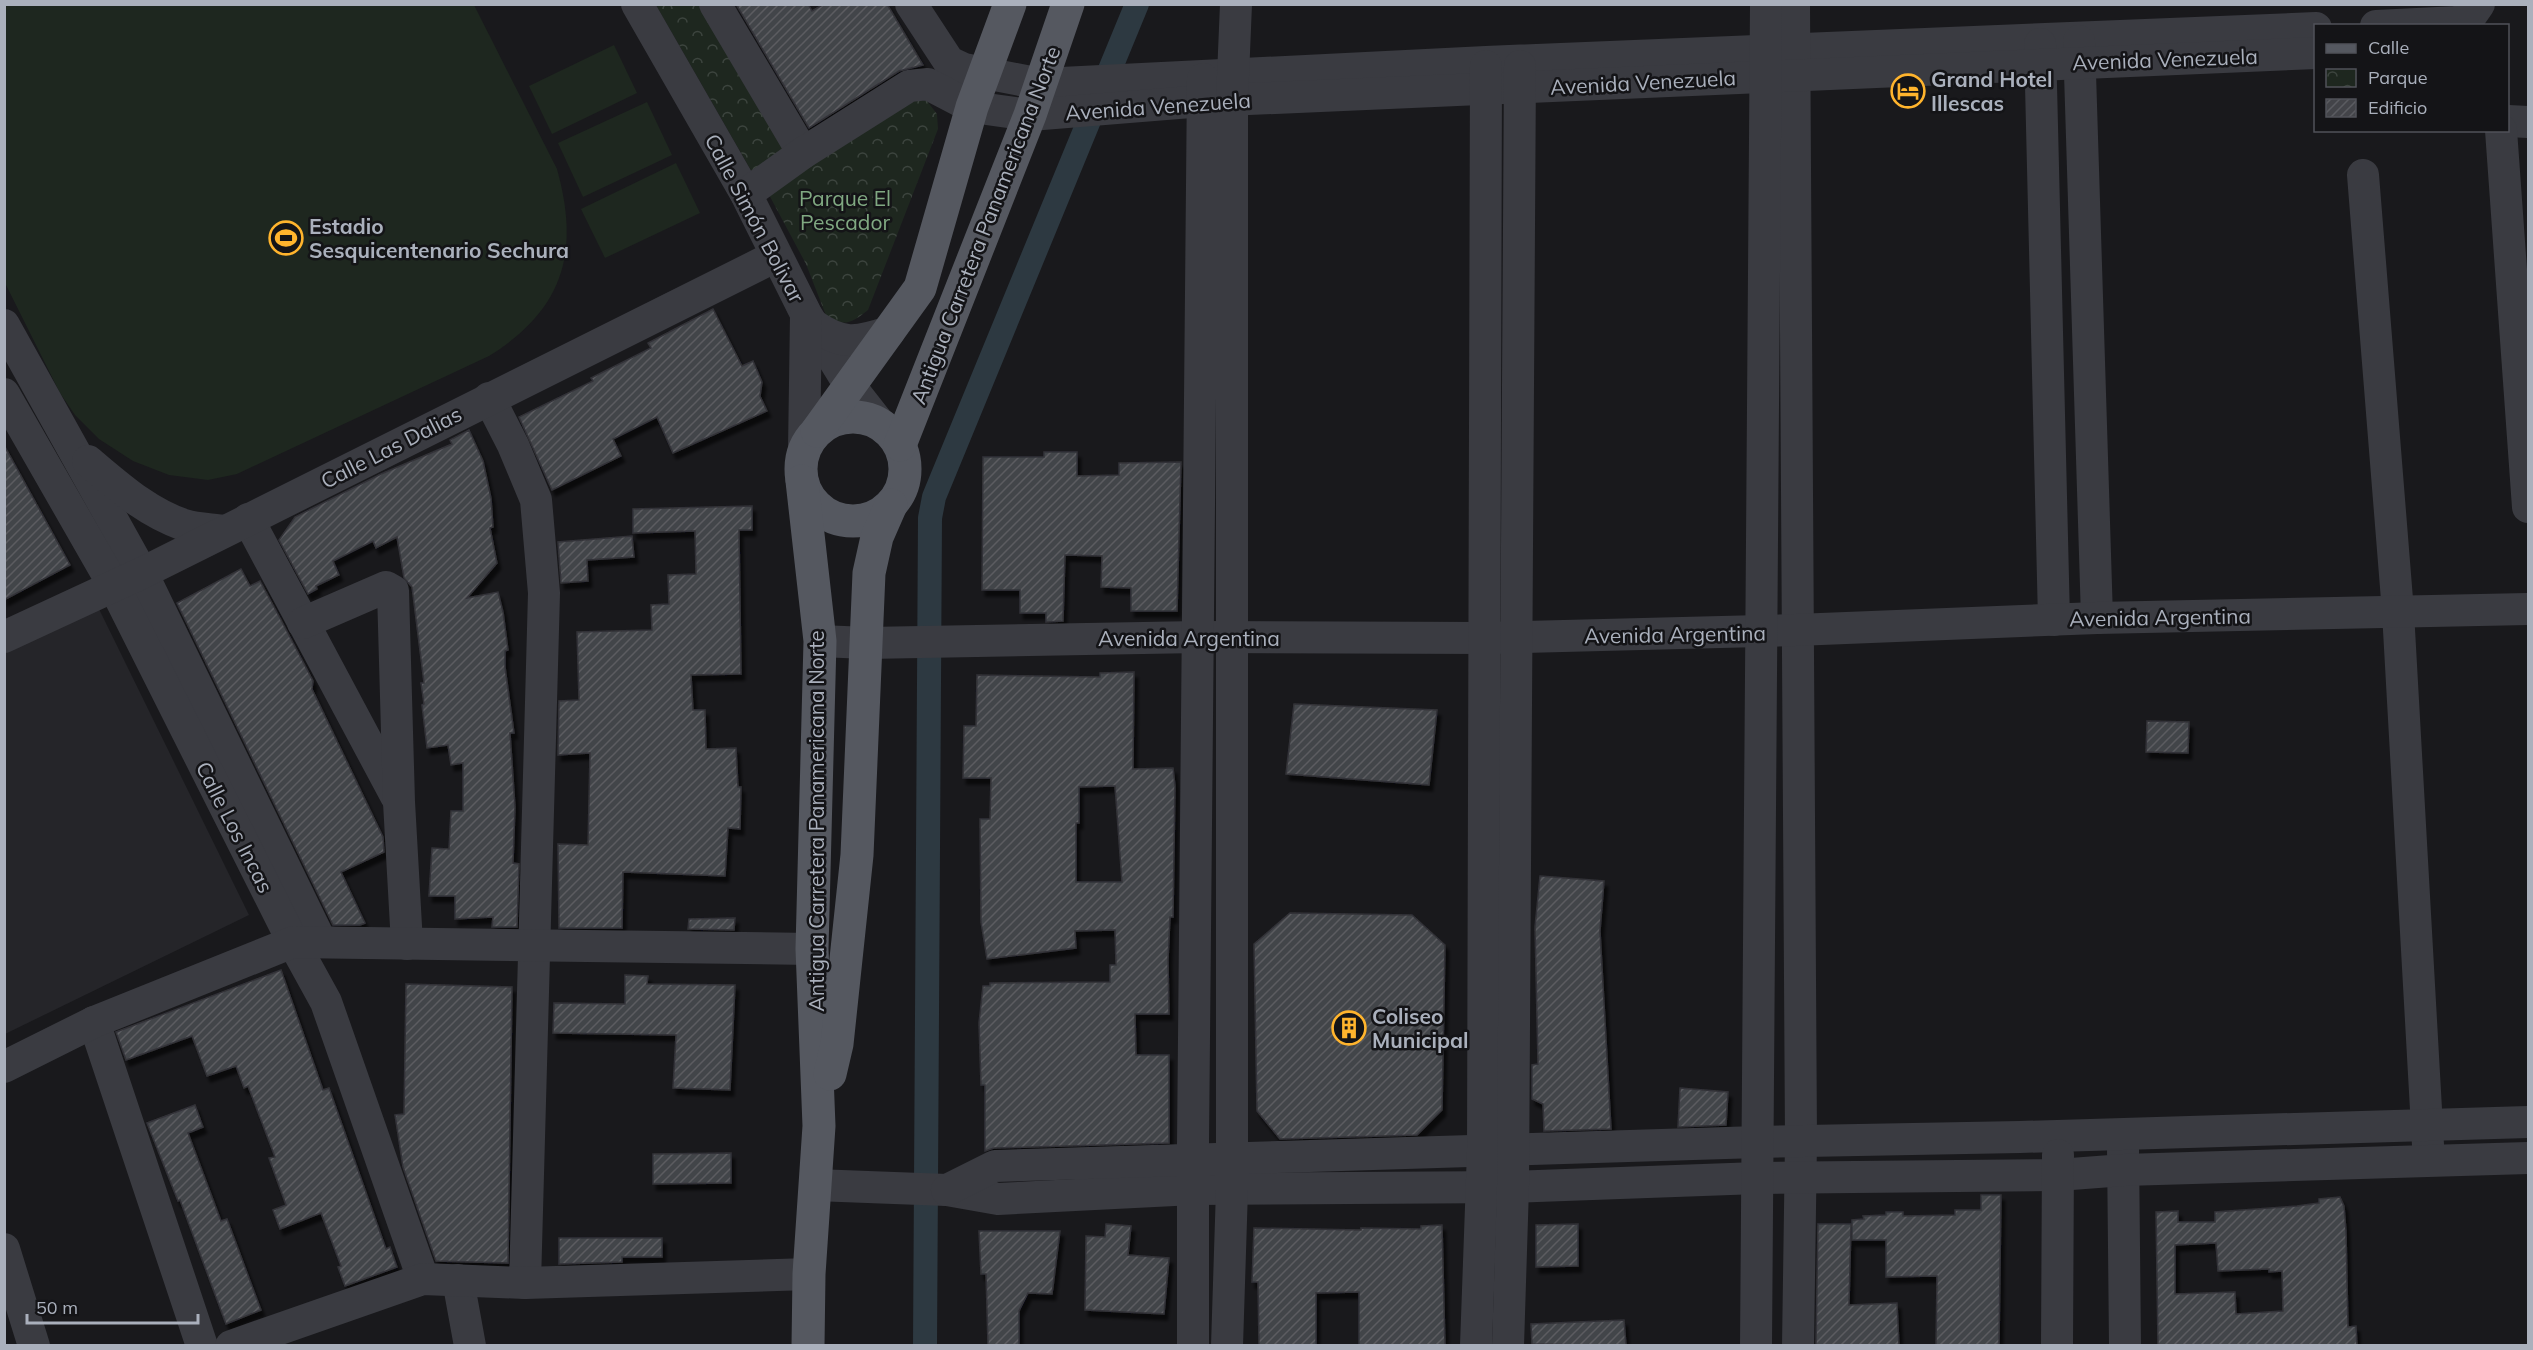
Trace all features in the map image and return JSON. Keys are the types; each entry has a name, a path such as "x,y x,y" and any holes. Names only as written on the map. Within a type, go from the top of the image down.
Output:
{"main road":[{"name":"Antigua Carretera Panamericana Norte","path":"808,1346 809,1274 819,1126 812,949 820,641 807,454 850,386 920,288 972,106 1010,4"},
{"name":"Antigua Carretera Panamericana Norte","path":"890,434 1030,115 1068,4"},
{"path":"847,417 864,418 890,434 905,460 905,477 900,492 891,506 878,516 863,521 846,521 831,517 813,502 807,454 831,422 847,417"},
{"name":"Antigua Carretera Panamericana Norte","path":"819,1126 837,1044 857,855 869,573 877,537 891,506"}],"street":[{"name":"Calle Simón Bolivar","path":"637,4 746,194 809,320 807,454"},
{"path":"715,4 803,153"},
{"name":"Avenida Venezuela","path":"910,4 949,62 963,69 1041,84 1218,88 2079,50 2314,28"},
{"path":"1193,1346 1199,637 1218,88 1236,4"},
{"path":"1766,4 1780,63 1796,630 1801,1141 1798,1346"},
{"path":"1756,1346 1761,631 1780,63 1794,4"},
{"path":"2416,24 2457,22 2472,14 2479,4"},
{"path":"2492,4 2493,24"},
{"name":"Avenida Venezuela","path":"2079,50 2314,52"},
{"path":"2079,50 2097,618"},
{"path":"2040,52 2054,620"},
{"path":"1487,75 1500,638 1498,1150 1513,1187 1508,1346"},
{"path":"1500,638 1520,75"},
{"name":"Avenida Venezuela","path":"746,194 803,153 909,86 928,84 972,106 1030,115 1218,88"},
{"path":"1218,88 1231,638 1231,1174 1227,1346"},
{"path":"2509,121 2529,122"},
{"path":"2502,132 2516,166 2529,507"},
{"path":"2363,175 2398,612 2428,1125 2428,1161"},
{"name":"Calle Las Dalias","path":"4,637 142,573 776,256"},
{"path":"809,320 835,339 847,341 889,332"},
{"path":"809,320 850,386 890,434"},
{"path":"4,325 142,573 307,942"},
{"name":"Calle Los Incas","path":"4,394 114,586 307,942 423,1279"},
{"path":"489,398 513,445 536,500 544,593 525,1283"},
{"path":"72,447 129,495 155,513 186,526 237,525 303,623 399,802"},
{"path":"303,623 386,586 393,591 399,802 407,944"},
{"name":"Avenida Argentina","path":"820,641 867,643 1199,637 1500,638 1796,630 2097,618 2529,609"},
{"path":"4,1067 94,1022 307,942 812,949"},
{"path":"94,1022 202,1346"},
{"path":"815,1185 947,1191 995,1166 1194,1175 1231,1174 1498,1150 2529,1122"},
{"path":"2123,1134 2125,1346"},
{"path":"2057,1136 2057,1346"},
{"path":"1476,1346 1482,1186 1498,1150"},
{"path":"1231,1174 1513,1187 1758,1178 2058,1175 2124,1170 2529,1158"},
{"path":"4,1249 34,1346"},
{"path":"231,1346 423,1279 525,1283 809,1274"},
{"path":"458,1281 470,1346"}],"shaded area":[{"path":"98,607 249,915 5,1034 5,653"}],"green space":[{"name":"Estadio Sesquicentenario Sechura","path":"5,5 474,5 557,169 564,199 567,227 560,276 550,298 534,319 514,338 489,356 237,474 208,480 169,475 133,461 99,439 75,415 60,393 5,283"},
{"path":"656,5 707,5 794,147 752,172"},
{"path":"614,45 637,93 552,134 529,86"},
{"name":"Parque El Pescador","path":"912,99 927,101 937,114 938,129 868,310 849,322 833,321 827,318 806,264 767,191"},
{"path":"647,102 672,155 583,197 558,143"},
{"path":"676,163 700,213 605,258 581,209"}],"building":[{"path":"736,4 808,4 812,11 824,4 887,4 923,65 899,71 809,128"},
{"path":"713,309 742,366 753,361 762,382 760,396 767,411 673,453 657,417 613,439 621,456 552,490 519,417 593,381 591,378 651,348 648,343"},
{"path":"469,430 483,461 491,498 493,527 490,528 497,563 467,598 498,592 503,612 508,650 505,651 505,667 514,733 510,733 515,807 513,863 519,864 517,927 492,927 493,917 455,919 455,896 429,896 432,848 449,849 451,811 463,811 463,763 451,765 448,745 427,748 422,705 424,704 421,683 424,683 412,587 404,578 397,537 376,548 373,541 333,561 339,575 316,586 317,589 308,594 279,540 295,517 381,474 452,444 450,440"},
{"path":"4,445 70,565 4,600"},
{"path":"1044,452 1077,452 1077,476 1119,475 1119,463 1181,462 1177,611 1131,611 1131,588 1101,587 1102,556 1065,555 1063,621 1046,622 1046,613 1020,613 1020,590 982,590 983,457 1044,457"},
{"path":"752,506 752,530 739,530 741,674 691,675 693,710 705,710 706,749 736,748 738,787 741,787 740,829 728,828 725,876 623,872 622,928 559,928 558,844 588,845 590,753 558,755 559,701 579,700 577,632 652,630 651,605 669,604 668,575 696,574 695,531 633,533 633,509"},
{"path":"632,536 634,557 587,560 588,581 561,583 558,542"},
{"path":"241,569 250,586 260,581 280,618 313,681 312,689 383,837 384,852 341,872 365,923 360,925 333,925 177,603"},
{"path":"1134,672 1133,769 1173,768 1175,786 1173,917 1170,917 1168,960 1169,1014 1135,1014 1136,1055 1169,1055 1169,1143 994,1148 985,1151 985,1085 981,1085 979,1023 983,986 990,986 990,983 1110,982 1110,965 1116,965 1115,930 1075,931 1076,948 987,959 981,922 980,819 990,819 991,778 963,778 964,726 976,726 977,675 1100,677 1100,673","holes":["1115,786 1122,882 1076,882 1076,823 1079,823 1079,787"]},
{"path":"1294,704 1437,710 1429,785 1286,774"},
{"path":"2147,721 2189,722 2188,753 2146,752"},
{"path":"1540,876 1604,881 1600,931 1611,1129 1544,1131 1543,1104 1532,1099 1532,1065 1538,1064 1535,927"},
{"name":"Coliseo Municipal","path":"1290,913 1412,915 1445,945 1442,1110 1417,1135 1280,1139 1257,1111 1254,944"},
{"path":"735,918 734,930 688,929 689,919"},
{"path":"281,970 323,1090 329,1088 386,1249 390,1247 397,1267 345,1286 338,1267 341,1266 321,1213 280,1229 273,1210 286,1205 269,1158 275,1157 248,1086 244,1088 236,1066 207,1076 192,1036 126,1060 116,1032"},
{"path":"625,975 648,976 647,984 735,985 730,1090 673,1088 676,1035 553,1033 554,1003 625,1004"},
{"path":"406,984 512,987 508,1263 436,1261 403,1167 395,1115 404,1114"},
{"path":"1680,1088 1728,1092 1726,1125 1678,1127"},
{"path":"195,1105 203,1127 188,1133 221,1221 227,1219 261,1310 226,1324 180,1200 178,1201 147,1123"},
{"path":"731,1153 731,1183 653,1184 653,1154"},
{"path":"1981,1195 2001,1195 1999,1346 1936,1346 1937,1276 1886,1277 1886,1240 1852,1240 1852,1220 1864,1219 1863,1216 1886,1215 1886,1212 1903,1212 1903,1216 1955,1215 1955,1210 1981,1210"},
{"path":"2340,1197 2344,1206 2348,1327 2356,1326 2357,1346 2158,1346 2156,1212 2178,1211 2178,1222 2215,1222 2215,1212 2297,1206 2319,1203 2319,1199","holes":["2216,1243 2218,1271 2269,1269 2269,1272 2282,1271 2283,1311 2236,1314 2235,1292 2175,1294 2175,1245"]},
{"path":"1106,1224 1131,1226 1128,1255 1169,1258 1164,1314 1085,1310 1086,1236 1105,1237"},
{"path":"1578,1224 1578,1266 1536,1267 1536,1225"},
{"path":"1818,1224 1851,1224 1849,1305 1897,1303 1899,1346 1816,1346"},
{"path":"1442,1225 1445,1346 1359,1346 1359,1292 1316,1293 1316,1346 1259,1346 1258,1282 1252,1282 1254,1228 1361,1230 1361,1228 1421,1229 1421,1226"},
{"path":"979,1231 1060,1231 1052,1294 1028,1293 1019,1311 1019,1346 988,1346 986,1274 981,1274"},
{"path":"559,1238 662,1238 662,1257 622,1257 622,1262 559,1264"},
{"path":"1624,1320 1626,1346 1532,1344 1531,1324"}],"waterway":[{"path":"925,1346 930,518 934,497 1137,4"}],"place":[{"name":"Grand Hotel Illescas","path":"1908,91"},
{"name":"Estadio Sesquicentenario Sechura","path":"286,238"},
{"name":"Coliseo Municipal","path":"1349,1028"}]}
